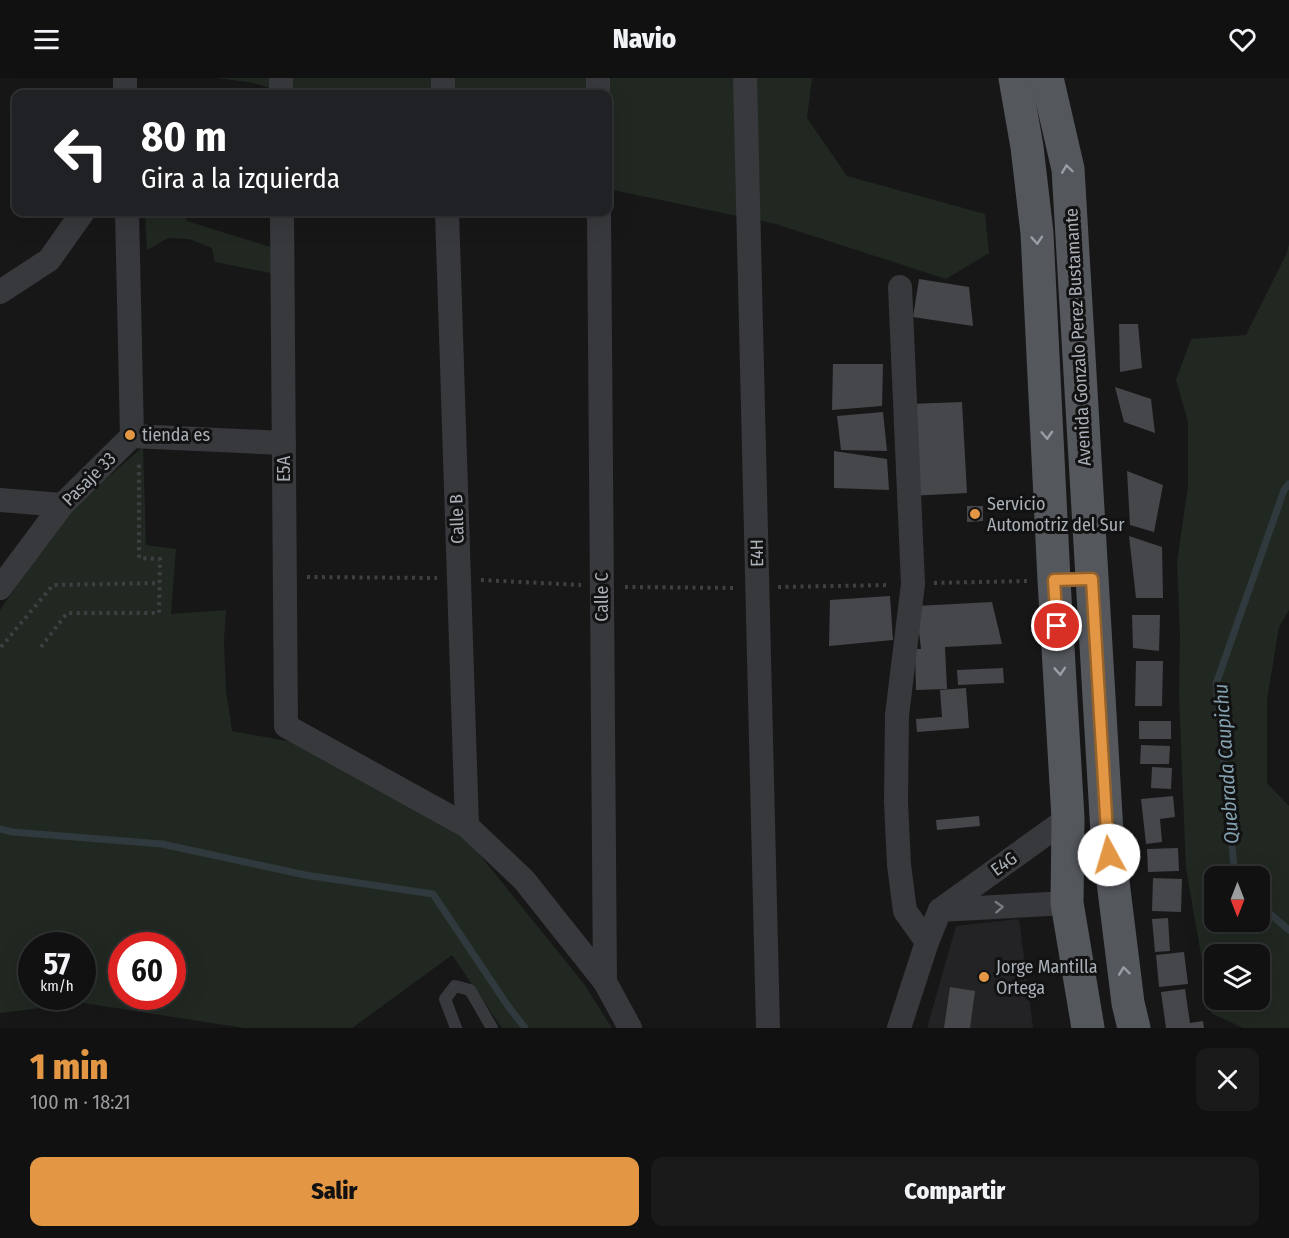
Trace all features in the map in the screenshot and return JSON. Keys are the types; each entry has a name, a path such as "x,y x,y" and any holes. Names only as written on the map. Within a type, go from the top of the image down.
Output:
{"main road":[{"name":"Avenida Gonzalo Perez Bustamante","path":"1015,78 1027,147 1037,233 1068,818 1067,903 1088,1028"},
{"name":"Avenida Gonzalo Perez Bustamante","path":"1047,78 1068,169 1107,833 1128,1003 1134,1028"},
{"path":"1054,580 1092,579"}],"street":[{"name":"E4H","path":"745,78 768,1028"},
{"path":"0,292 50,260 80,216"},
{"path":"127,216 136,436 284,443"},
{"name":"E5A","path":"282,216 286,726 467,826"},
{"name":"Calle B","path":"447,216 467,826"},
{"name":"Calle C","path":"599,216 605,982"},
{"path":"900,287 913,584 897,715 898,865 905,911 927,942"},
{"name":"Pasaje 33","path":"0,588 62,505 136,436"},
{"path":"0,500 62,505"},
{"name":"E4G","path":"940,910 1068,818"},
{"path":"467,826 524,880 605,982 630,1028"},
{"name":"E4G","path":"940,910 1067,903"},
{"path":"899,1028 940,910"}],"lane":[{"path":"456,1028 445,999 455,986 470,990 492,1028"}],"path":[{"path":"42,646 67,613 159,613 160,560 139,558 136,436"},
{"path":"285,577 459,579 602,586 757,588 1054,580"},
{"path":"2,647 53,585 160,583"}],"shaded area":[{"path":"217,78 812,78 807,118 847,176 985,214 989,253 946,279 776,224 612,190 612,90 276,90 254,83"},
{"path":"145,216 185,216 187,221 274,248 275,274 215,262 212,248 189,239 168,238 147,250"},
{"path":"1289,244 1289,610 1279,627 1267,700 1267,783 1289,806 1289,1028 1243,1028 1211,1013 1210,1010 1270,1010 1270,944 1204,944 1204,972 1186,868 1179,695 1180,634 1177,562 1188,486 1188,422 1176,380 1191,339 1246,335 1286,255"},
{"path":"143,447 146,545 176,549 171,614 226,610 224,641 226,691 232,731 292,742 446,813 584,984 612,1028 502,1028 452,955 352,1028 244,1028 128,1010 186,1010 186,932 108,932 108,1007 96,1005 96,932 18,932 18,1010 25,1010 0,1013 0,610 70,510"},
{"name":"Jorge Mantilla Ortega","path":"1019,919 1033,1028 927,1028 956,926"}],"building":[{"path":"919,279 969,287 973,326 913,317"},
{"path":"1119,324 1138,324 1142,368 1120,372"},
{"path":"833,364 883,364 882,406 832,410"},
{"path":"1115,387 1151,399 1155,433 1124,422"},
{"path":"962,402 967,493 909,496 909,404"},
{"path":"883,412 887,451 841,450 837,416"},
{"path":"834,451 887,459 889,490 834,488"},
{"path":"1127,471 1163,485 1154,532 1130,525"},
{"name":"Servicio Automotriz del Sur","path":"967,506 983,506 983,521 967,522"},
{"path":"1129,536 1162,547 1163,598 1136,598"},
{"path":"890,596 893,640 829,646 830,600"},
{"path":"992,602 1002,644 945,647 947,689 916,690 915,649 921,649 916,606"},
{"path":"1132,615 1160,615 1159,651 1133,648"},
{"path":"1136,661 1163,661 1162,706 1135,706"},
{"path":"1003,668 1004,683 958,685 957,670"},
{"path":"966,688 969,728 917,732 916,719 942,717 940,690"},
{"path":"1139,721 1171,721 1171,739 1139,739"},
{"path":"1141,745 1170,746 1169,764 1140,764"},
{"path":"1152,767 1172,768 1171,789 1151,788"},
{"path":"1173,796 1175,817 1160,819 1162,842 1146,844 1141,799"},
{"path":"979,816 980,826 937,830 936,820"},
{"path":"1178,848 1179,871 1148,872 1147,849"},
{"path":"1153,878 1182,879 1181,912 1152,911"},
{"path":"1168,918 1170,951 1155,952 1152,919"},
{"path":"1184,952 1188,984 1159,987 1156,955"},
{"path":"950,987 975,991 970,1028 944,1028"},
{"path":"1185,989 1190,1023 1203,1021 1204,1028 1166,1028 1161,992"}],"waterway":[{"name":"Quebrada Caupichu","path":"1234,866 1216,684 1284,490 1289,484"},
{"path":"0,829 12,832 162,844 305,875 433,894 525,1028"},
{"name":"Quebrada Caupichu","path":"1270,914 1289,930"}],"place":[{"name":"tienda es","path":"130,435"},
{"name":"Servicio Automotriz del Sur","path":"975,514"},
{"name":"Jorge Mantilla Ortega","path":"984,977"}],"route":[{"path":"1057,626 1054,580 1092,579 1109,855"}]}
